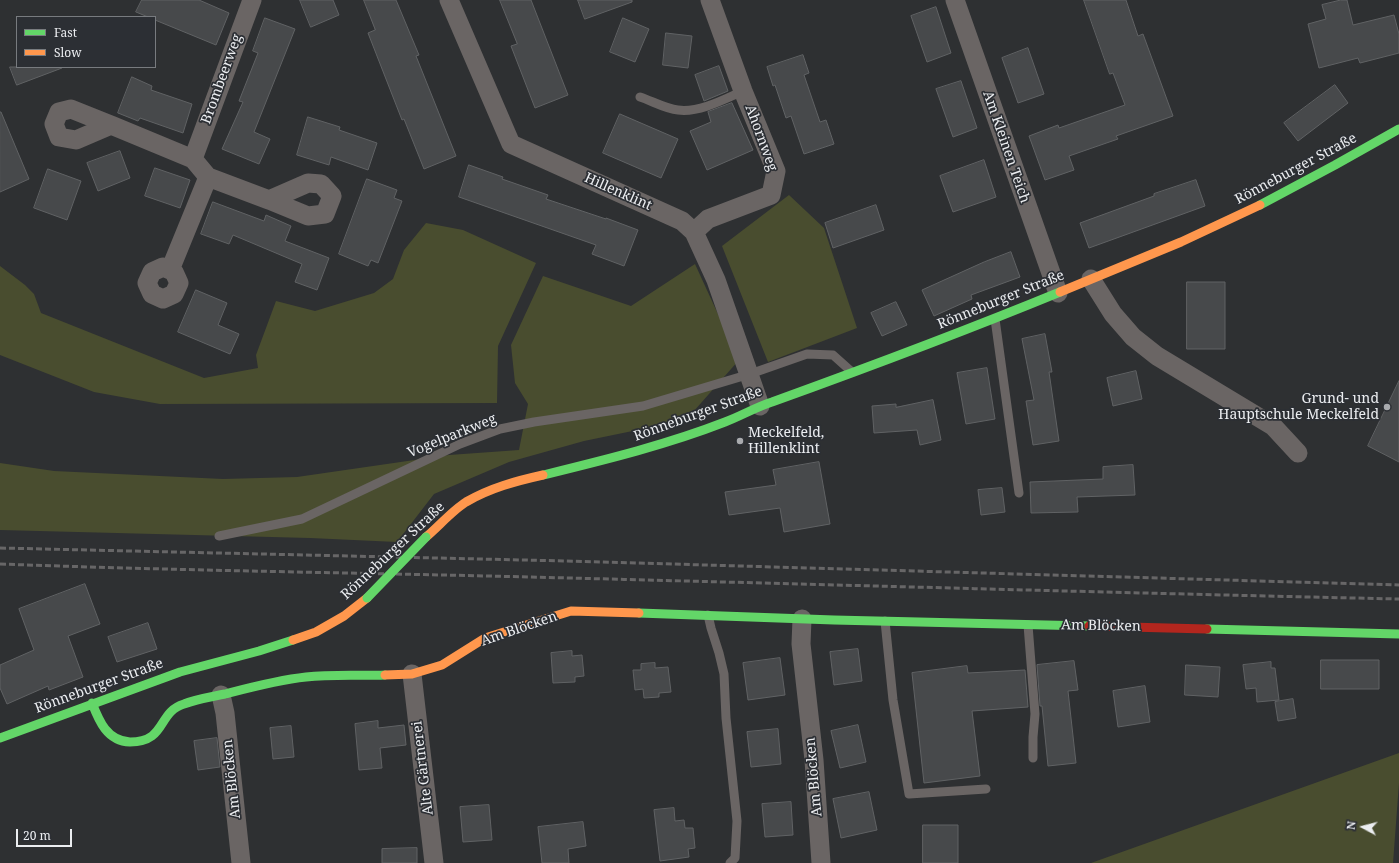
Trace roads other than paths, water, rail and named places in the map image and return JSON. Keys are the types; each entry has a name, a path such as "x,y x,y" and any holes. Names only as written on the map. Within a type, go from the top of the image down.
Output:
{"street":[{"name":"Brombeerweg","path":"193,159 252,0"},
{"name":"Hillenklint","path":"449,0 511,144 682,221 694,232 716,280 760,406"},
{"name":"Ahornweg","path":"694,232 708,219 771,195 776,171 743,91 710,0"},
{"name":"Am Kleinen Teich","path":"955,0 1058,293"},
{"path":"111,125 193,159 208,177 269,200"},
{"name":"Rönneburger Straße","path":"0,738 180,672 258,651 316,632 344,616 367,598 426,537 465,503 488,490 510,483 643,450 726,422 760,406 853,373 995,319 1220,225 1335,166 1399,129"},
{"path":"170,270 208,177"},
{"path":"1091,279 1113,314 1133,337 1157,356 1273,426 1298,453"},
{"name":"Am Blöcken","path":"92,703 99,720 108,733 118,740 132,742 148,739 158,731 170,712 182,704 273,682 307,677 412,674 442,665 485,638 570,611 802,619 1399,634"},
{"name":"Am Blöcken","path":"802,619 801,644 814,760 821,863"},
{"name":"Alte Gärtnerei","path":"412,674 434,863"},
{"name":"Am Blöcken","path":"221,695 225,713 241,863"}],"lane":[{"path":"640,97 677,110 688,111 699,109 743,91"},
{"path":"995,319 1019,493"},
{"name":"Vogelparkweg","path":"219,536 302,519 460,444 500,429 534,422 643,406 750,374 807,354 833,355 853,373"},
{"path":"708,615 724,674 726,718 737,821 735,858 730,863"},
{"path":"885,621 893,700 909,794 986,789"},
{"path":"1028,624 1035,714 1033,758"}],"railway":[{"path":"0,548 567,561 1399,585"},
{"path":"0,564 1399,599"}],"place":[{"name":"Grund- und Hauptschule Meckelfeld","path":"1387,407"},
{"name":"Meckelfeld, Hillenklint","path":"740,441"}]}
